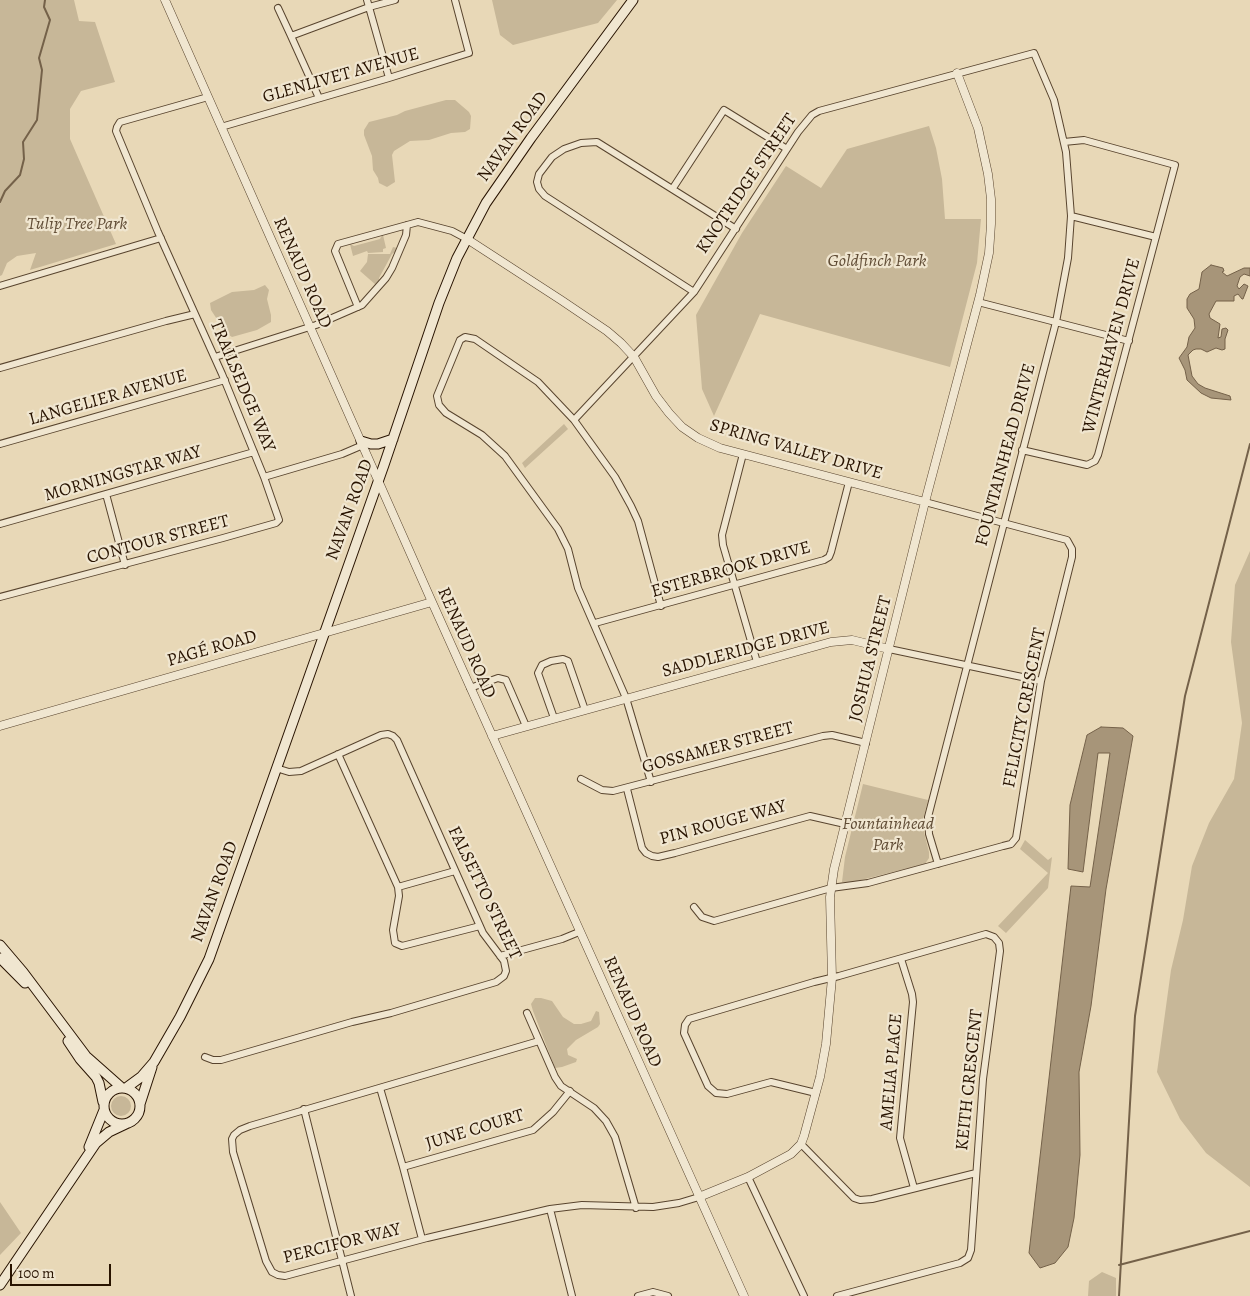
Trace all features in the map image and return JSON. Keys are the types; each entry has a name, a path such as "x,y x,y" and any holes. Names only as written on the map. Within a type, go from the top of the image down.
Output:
{"main road":[{"name":"NAVAN ROAD","path":"123,1087 141,1077 154,1062 180,1017 209,959 456,258 486,203 531,138 633,0"},
{"path":"362,443 378,444 392,439"},
{"path":"0,945 23,972 60,1025 86,1056 123,1087 134,1092 140,1104 136,1118 100,1137 0,1286"},
{"path":"0,958 44,1003"},
{"path":"60,1025 74,1052 92,1072 99,1084 105,1114 112,1122 117,1124 128,1123"},
{"name":"NAVAN ROAD","path":"140,1104 154,1062"},
{"path":"83,1161 109,1092 123,1087"}],"street":[{"name":"RENAUD ROAD","path":"165,0 579,932 744,1296"},
{"path":"367,0 389,78"},
{"path":"292,36 395,0"},
{"name":"GLENLIVET AVENUE","path":"221,127 469,53 455,0"},
{"path":"278,8 319,98"},
{"name":"KNOTRIDGE STREET","path":"574,420 694,292 787,149 812,115 818,111 1034,53"},
{"name":"FOUNTAINHEAD DRIVE","path":"938,864 929,834 928,817 1056,322 1068,258 1071,216 1064,142 1054,100 1034,53"},
{"name":"JOSHUA STREET","path":"801,1144 807,1128 825,1051 832,978 831,888 845,824 925,502 978,302 989,253 991,199 988,174 978,128 957,73"},
{"path":"195,314 117,135 117,126 120,122 208,97"},
{"path":"673,188 724,110 787,149"},
{"name":"WINTERHAVEN DRIVE","path":"1022,450 1087,465 1098,456 1174,165 1084,140 1064,142"},
{"path":"694,292 546,196 539,189 537,182 539,174 552,157 564,149 581,143 597,142 736,229"},
{"path":"1071,216 1156,237"},
{"path":"358,307 334,251 342,242 418,222 452,231 467,239"},
{"path":"215,357 310,327 362,305 378,288 392,268 406,235 407,225"},
{"path":"0,286 161,238"},
{"name":"SPRING VALLEY DRIVE","path":"467,239 621,342 634,357 662,405 682,427 706,442 743,454 925,502"},
{"path":"978,302 1128,341"},
{"name":"TRAILSEDGE WAY","path":"0,368 195,314 225,380 264,477 342,454 362,443"},
{"path":"650,782 626,698 578,588 568,549 558,529 505,456 482,434 446,412 439,404 437,396 460,340 470,337 475,339 538,382 574,420 615,477 631,506 638,522 661,606"},
{"name":"LANGELIER AVENUE","path":"0,444 225,380"},
{"name":"MORNINGSTAR WAY","path":"0,524 254,452"},
{"path":"743,454 722,536 757,662"},
{"name":"CONTOUR STREET","path":"0,598 278,522 279,516 264,477"},
{"name":"ESTERBROOK DRIVE","path":"594,623 824,560 829,557 849,482"},
{"path":"106,494 125,565"},
{"name":"FELICITY CRESCENT","path":"694,907 702,917 714,921 831,888 868,883 1011,844 1016,838 1041,681 1072,557 1072,548 1067,540 925,502"},
{"name":"PAGÉ ROAD","path":"0,726 432,602"},
{"name":"SADDLERIDGE DRIVE","path":"492,736 842,640 852,640 1041,681"},
{"path":"554,718 538,673 542,665 551,661 564,659 568,661 585,710"},
{"path":"470,688 498,678 506,680 526,726"},
{"name":"FALSETTO STREET","path":"205,1057 221,1060 496,982 504,976 506,971 506,966 480,926 395,738 388,734 382,735 297,772 276,768"},
{"name":"GOSSAMER STREET","path":"581,779 602,790 613,791 822,736 832,735 866,743"},
{"path":"338,754 398,887 399,896 393,937 398,946 414,944 480,926"},
{"name":"PIN ROUGE WAY","path":"627,788 642,848 646,853 658,857 810,816 845,824"},
{"path":"398,887 455,870"},
{"path":"500,956 549,943 579,932"},
{"name":"KEITH CRESCENT","path":"816,1093 771,1082 727,1094 716,1093 708,1086 692,1051 684,1033 685,1025 689,1019 986,934 994,937 999,942 1000,951 983,1079 971,1250 968,1258 960,1264 837,1296"},
{"name":"AMELIA PLACE","path":"901,959 913,1002 900,1138 914,1188"},
{"path":"527,1013 555,1077 562,1086 594,1108 606,1121 615,1137 636,1208"},
{"name":"PERCIFOR WAY","path":"539,1041 240,1130 232,1139 233,1152 266,1261 272,1272 285,1276 422,1239 550,1209 582,1205 636,1208 667,1205 699,1196"},
{"path":"380,1088 422,1239"},
{"name":"JUNE COURT","path":"403,1167 533,1130 553,1112 570,1091"},
{"path":"304,1110 351,1296"},
{"path":"699,1196 748,1177 780,1161 801,1144 854,1198 860,1200 872,1200 976,1173"},
{"path":"748,1177 804,1296"},
{"path":"550,1209 572,1296"},
{"path":"638,1296 653,1292 668,1296"}],"green space":[{"name":"Tulip Tree Park","path":"0,0 74,0 79,21 95,22 115,82 81,91 70,109 70,139 116,244 30,270 36,253 17,256 7,263 0,276"},
{"path":"492,0 617,0 598,23 513,45 500,35"},
{"path":"446,100 455,100 469,112 471,116 470,129 465,132 451,133 429,140 410,141 394,151 392,155 395,182 387,187 379,183 373,170 372,156 364,135 364,130 369,122"},
{"name":"Goldfinch Park","path":"929,126 936,148 942,179 945,219 981,219 977,263 950,367 760,314 714,416 702,389 696,315 742,233 786,166 821,188 847,149"},
{"path":"382,235 386,248 383,249 383,252 368,253 367,251 353,256 350,244 354,246 380,239"},
{"path":"393,247 397,248 376,285 360,271 367,262 368,254 390,254"},
{"path":"265,285 269,290 267,299 271,322 257,330 232,337 226,333 211,310 210,303 232,292 254,290"},
{"path":"564,424 568,429 525,468 522,463"},
{"path":"1250,551 1250,1187 1206,1153 1180,1119 1157,1072 1171,970 1183,920 1192,866 1209,823 1234,779 1242,723 1231,642 1235,585"},
{"name":"Fountainhead Park","path":"863,784 928,800 922,824 929,852 929,858 925,864 849,883 842,882 845,857"},
{"path":"1025,840 1048,860 1052,857 1048,888 1006,933 998,926 1048,873 1020,849"},
{"path":"535,998 552,1001 563,1017 574,1024 591,1021 596,1011 599,1012 600,1024 598,1027 576,1040 567,1049 568,1055 577,1059 576,1062 555,1068 531,1004"},
{"path":"121,1096 128,1099 131,1106 128,1113 121,1116 114,1113 111,1106 114,1099"},
{"path":"0,1202 21,1233 0,1255"},
{"path":"1102,1272 1116,1278 1116,1296 1088,1296 1089,1281"}],"shaded area":[{"path":"1211,265 1223,268 1224,271 1222,272 1227,276 1244,268 1250,268 1250,276 1244,274 1240,277 1237,286 1239,289 1244,284 1248,286 1243,299 1238,294 1234,296 1234,301 1216,301 1209,314 1210,318 1220,324 1218,338 1221,337 1222,329 1226,328 1228,330 1225,339 1225,349 1216,348 1207,352 1196,349 1188,355 1192,376 1198,384 1230,396 1231,400 1211,398 1201,393 1187,380 1185,370 1179,358 1187,347 1189,337 1195,328 1194,319 1187,308 1187,299 1190,294 1199,289 1202,272"},
{"path":"1101,727 1123,728 1133,736 1106,889 1091,1006 1079,1072 1080,1155 1074,1218 1068,1247 1055,1263 1040,1268 1029,1253 1071,886 1090,887 1110,753 1098,753 1083,872 1068,869 1070,805 1087,735"}],"waterway":[{"path":"0,202 5,191 20,175 24,159 23,142 37,120 42,70 39,58 50,20 44,7 45,0"},
{"path":"1119,1296 1135,1016 1185,696 1250,444"},
{"path":"1119,1265 1250,1231"}]}
